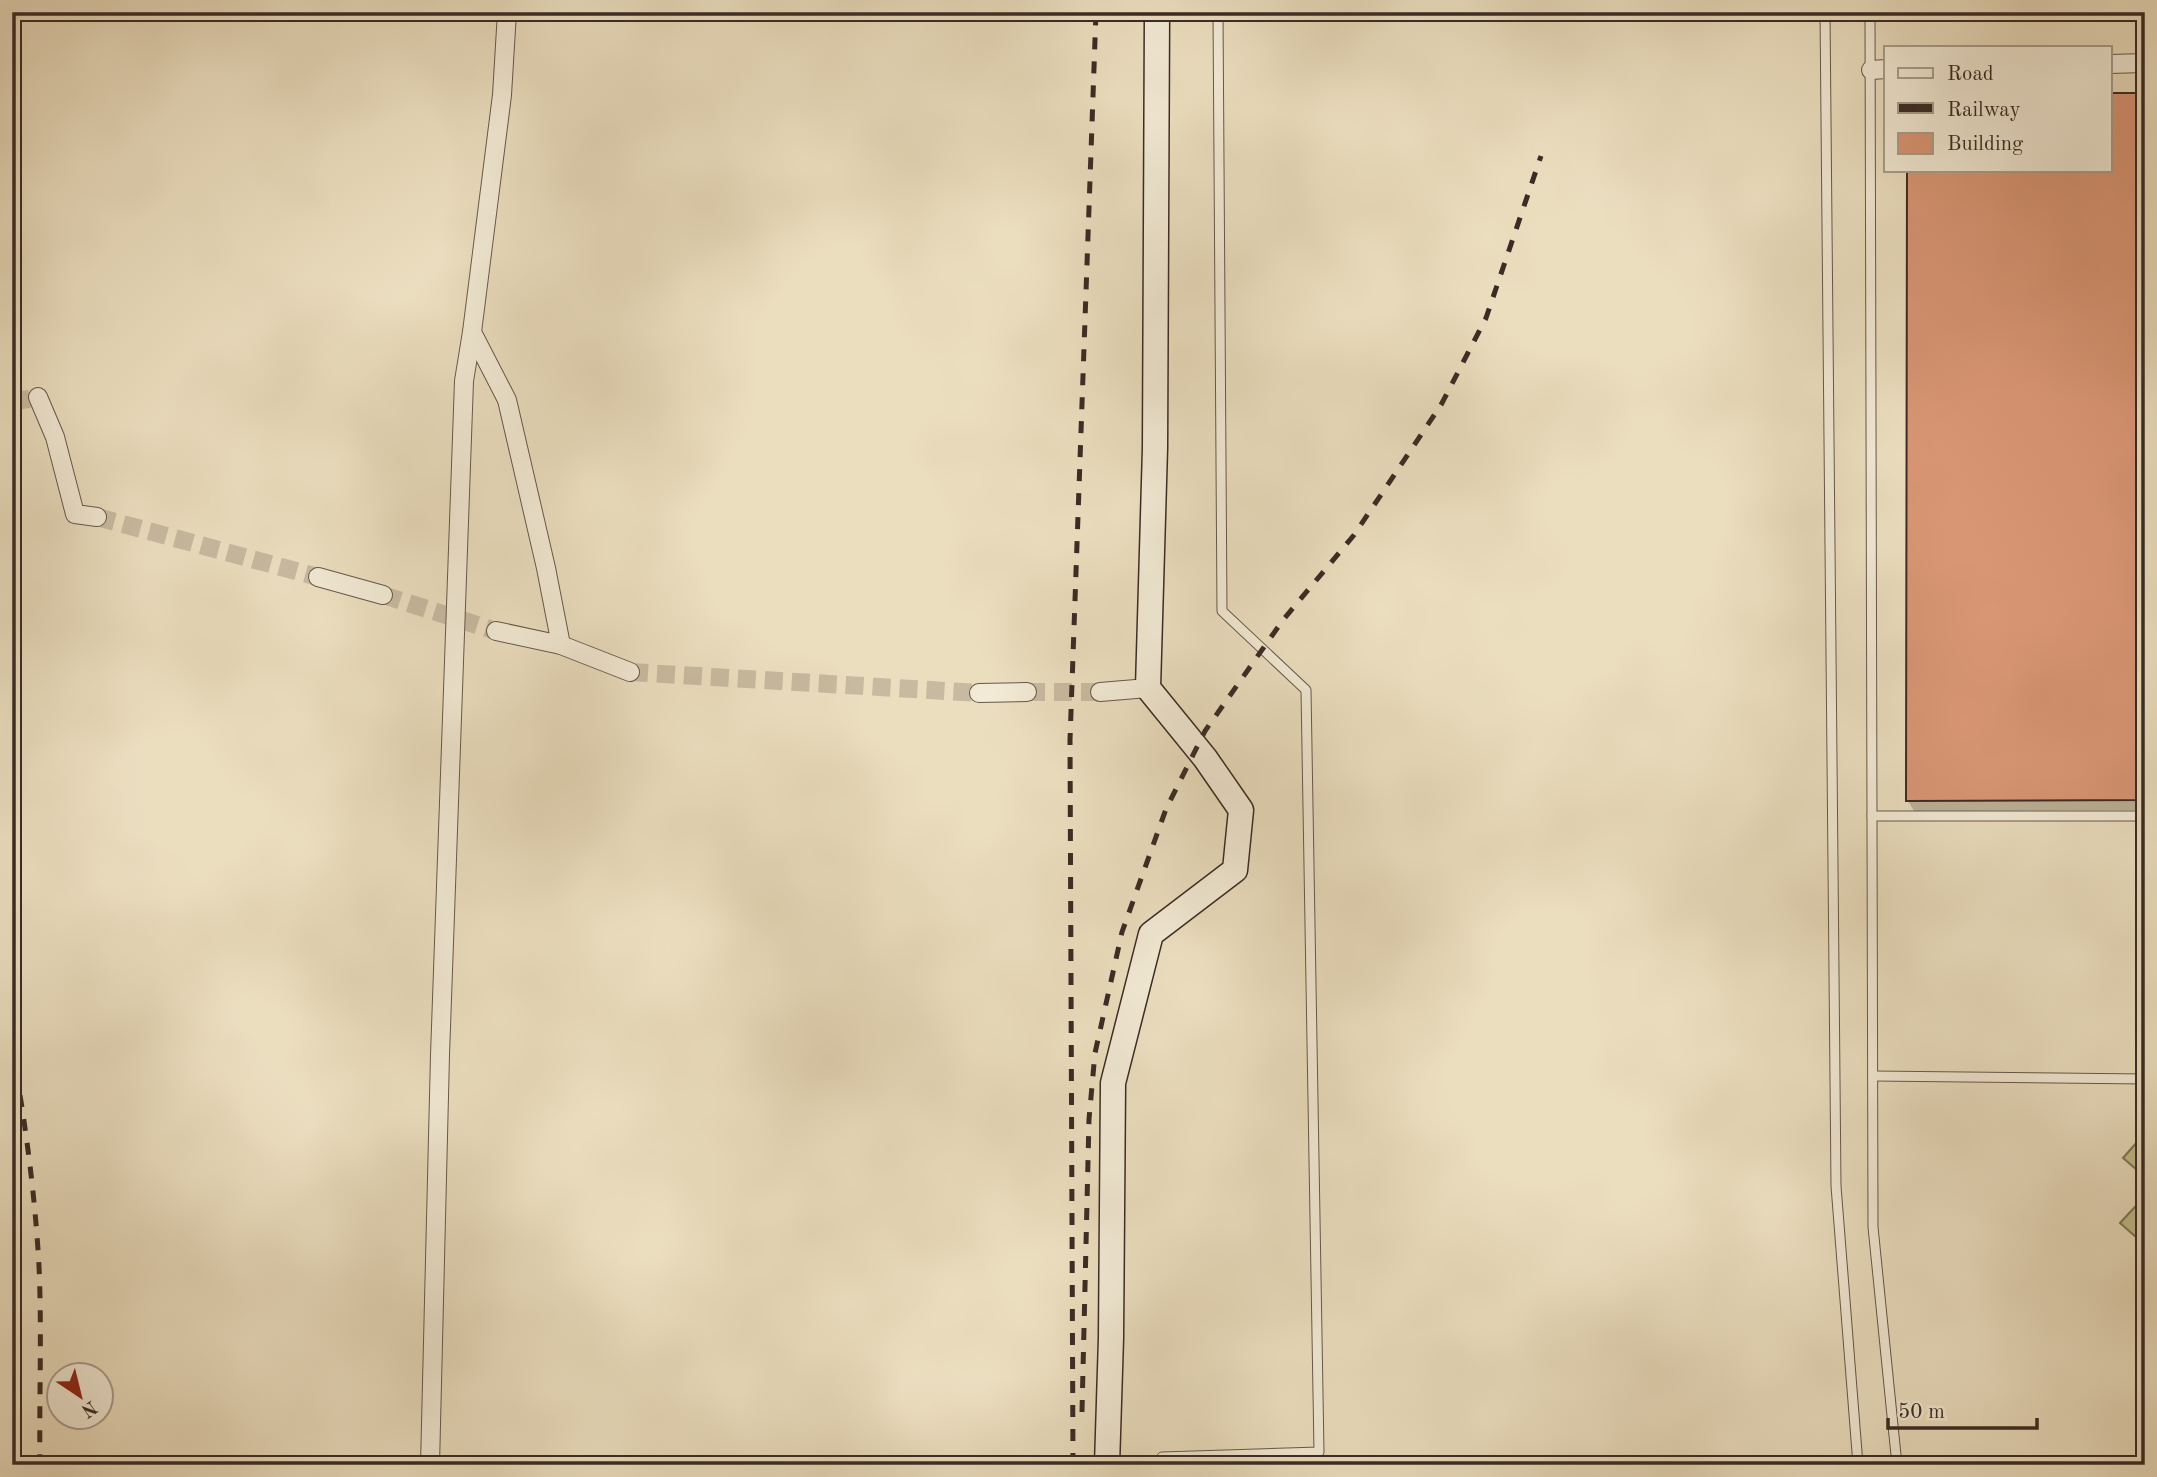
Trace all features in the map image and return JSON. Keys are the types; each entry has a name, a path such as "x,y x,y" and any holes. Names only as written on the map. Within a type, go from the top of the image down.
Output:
{"street":[{"path":"430,1465 440,1055 464,381 502,95 507,12"},
{"path":"1107,1465 1113,1083 1151,934 1235,870 1241,810 1205,758 1147,688 1155,447 1157,12"},
{"path":"2112,64 2145,63"},
{"path":"472,332 507,400 561,645"},
{"path":"37,397 55,437 75,514 97,517"},
{"path":"317,578 383,595"},
{"path":"496,631 561,645 630,672"},
{"path":"1100,692 1147,688"},
{"path":"979,692 1027,692"}],"lane":[{"path":"1162,1465 1162,1457 1320,1452 1306,690 1222,611 1218,12"},
{"path":"1825,12 1836,1186 1858,1465"},
{"path":"1870,12 1878,69 1872,816 1873,1227 1897,1465"},
{"path":"1872,816 2145,816"},
{"path":"1873,1076 2145,1079"}],"shaded area":[{"path":"2145,1133 2145,1177 2123,1158"},
{"path":"2145,1196 2145,1245 2120,1223"}],"building":[{"path":"2112,93 2145,93 2145,800 1906,801 1907,172 2112,172"}],"tunnel":[{"path":"12,402 38,397"},
{"path":"97,517 318,577"},
{"path":"383,595 496,631"},
{"path":"630,672 979,693"},
{"path":"1027,692 1100,692"}],"railway":[{"path":"1073,1465 1070,740 1096,12"},
{"path":"1082,1412 1089,1119 1095,1053 1122,932 1166,809 1205,731 1283,620 1354,535 1441,405 1486,318 1541,156"},
{"path":"12,1048 29,1157 39,1266 40,1465"}]}
